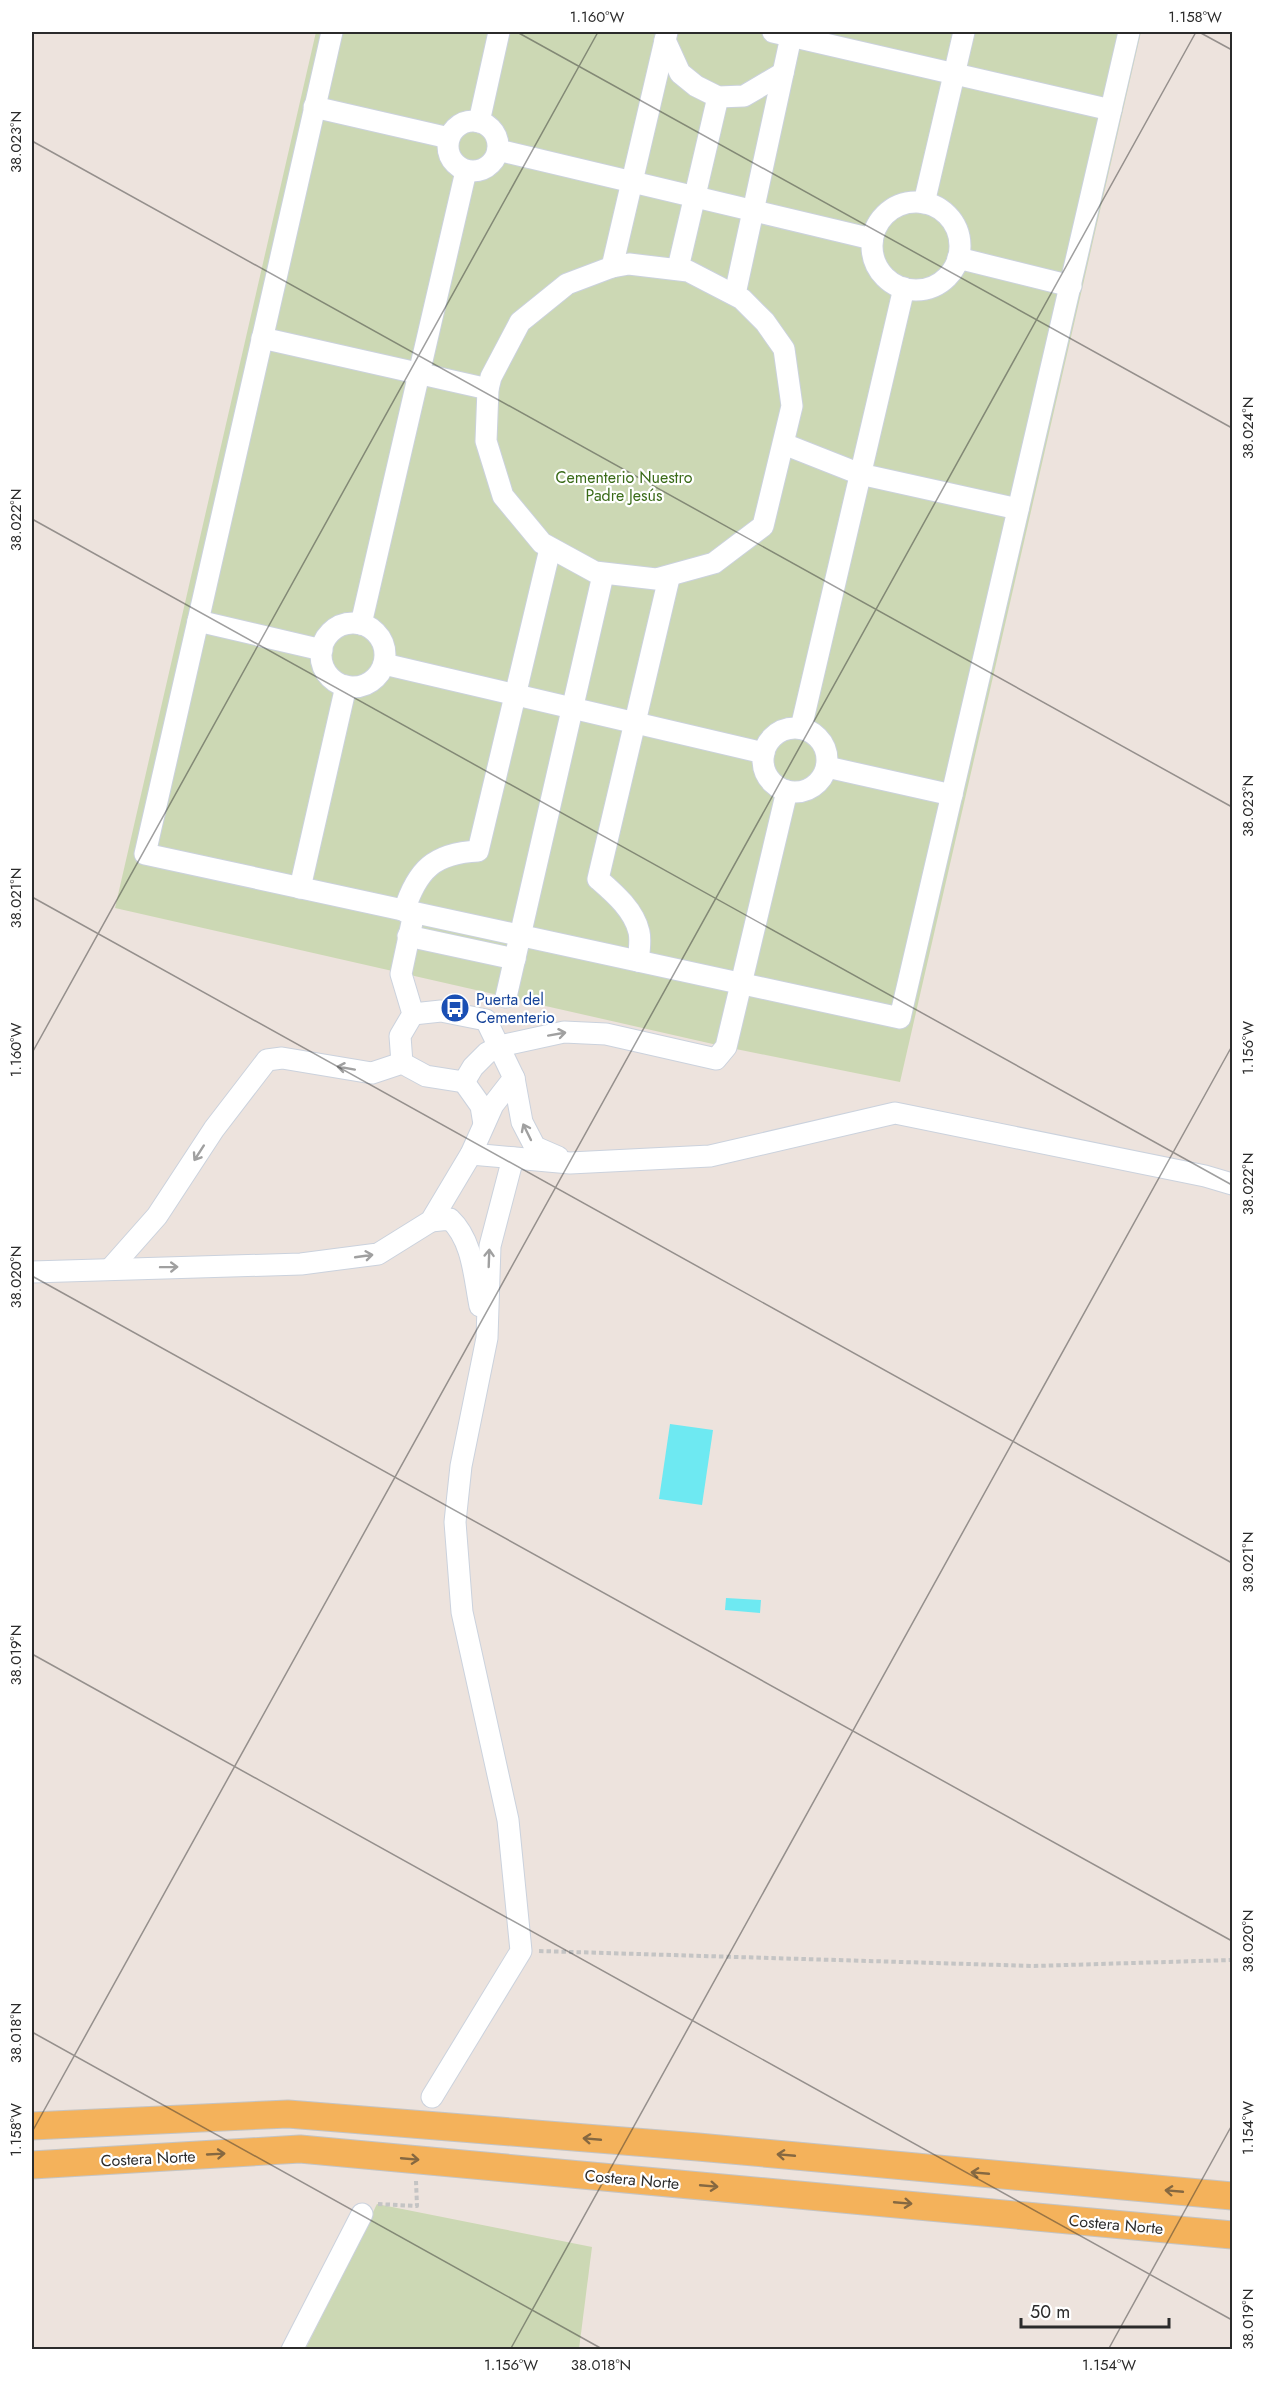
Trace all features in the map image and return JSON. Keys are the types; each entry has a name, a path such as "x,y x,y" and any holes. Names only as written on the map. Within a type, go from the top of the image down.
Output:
{"main road":[{"path":"32,2126 288,2114 698,2147 1233,2196"},
{"name":"Costera Norte","path":"32,2165 300,2149 1233,2235"}],"street":[{"path":"332,32 145,854 900,1018 1130,32"},
{"path":"479,122 499,32"},
{"path":"924,203 964,32"},
{"path":"735,294 783,73 785,33 1112,110"},
{"path":"666,36 680,73 696,86 718,97 744,96 783,73"},
{"path":"612,267 666,36"},
{"path":"678,268 718,97"},
{"path":"314,107 449,138"},
{"path":"464,122 479,122 492,130 498,150 490,165 474,172 466,171 450,158 449,138 457,126 464,122"},
{"path":"498,150 872,239"},
{"path":"361,624 466,171"},
{"path":"910,202 924,203 938,207 957,229 960,244 958,258 943,281 917,290 904,288 882,274 872,251 872,239 881,220 897,206 910,202"},
{"path":"958,258 1071,286"},
{"path":"629,264 678,268 735,294 765,322 783,349 792,406 784,444 763,526 714,563 669,578 603,574 550,549 503,496 486,441 488,389 491,377 520,322 567,284 612,267 629,264"},
{"path":"801,728 904,288"},
{"path":"262,338 488,389"},
{"path":"784,444 860,474 1018,509"},
{"path":"402,1063 400,1036 413,1014 401,974 408,936 412,886 421,873 436,861 457,852 478,851 550,549"},
{"path":"506,997 603,574"},
{"path":"638,961 639,933 633,918 618,896 598,879 669,578"},
{"path":"198,621 322,650"},
{"path":"361,624 370,628 383,644 384,664 380,673 365,685 346,686 337,682 324,669 322,650 325,640 340,626 361,624"},
{"path":"384,664 764,753"},
{"path":"300,888 346,686"},
{"path":"801,728 819,738 825,747 827,767 816,784 797,792 787,791 778,787 765,772 764,753 774,736 782,731 801,728"},
{"path":"827,767 952,795"},
{"path":"464,1082 472,1067 487,1053 500,1046 564,1032 606,1034 716,1059 726,1047 787,791"},
{"path":"408,936 515,958"},
{"path":"413,1014 441,1011 486,1020 514,1078 522,1122 535,1147 570,1162"},
{"path":"111,1268 157,1216 214,1129 267,1060 282,1058 372,1073 402,1063 426,1076 464,1082 481,1106 484,1124"},
{"path":"32,1272 301,1264 378,1254 431,1221 471,1154 493,1105 514,1078"},
{"path":"471,1154 570,1162 633,1162 710,1156 895,1113 1194,1173 1233,1184"},
{"path":"432,2097 521,1951 508,1820 462,1612 454,1522 461,1466 487,1338 490,1246 513,1158"},
{"path":"431,1221 450,1220 466,1240 487,1338"},
{"path":"292,2349 361,2215"}],"path":[{"path":"521,1951 1034,1966 1233,1959"},
{"path":"361,2215 375,2203 417,2206 416,2180"}],"green space":[{"name":"Cementerio Nuestro Padre Jesús","path":"316,32 1141,32 900,1082 726,1047 115,908"},
{"path":"377,2204 592,2247 579,2349 305,2350"}],"water":[{"path":"670,1424 713,1430 702,1505 659,1499"},
{"path":"726,1598 761,1600 760,1613 725,1610"}],"place":[{"name":"Puerta del Cementerio","path":"455,1008"}]}
